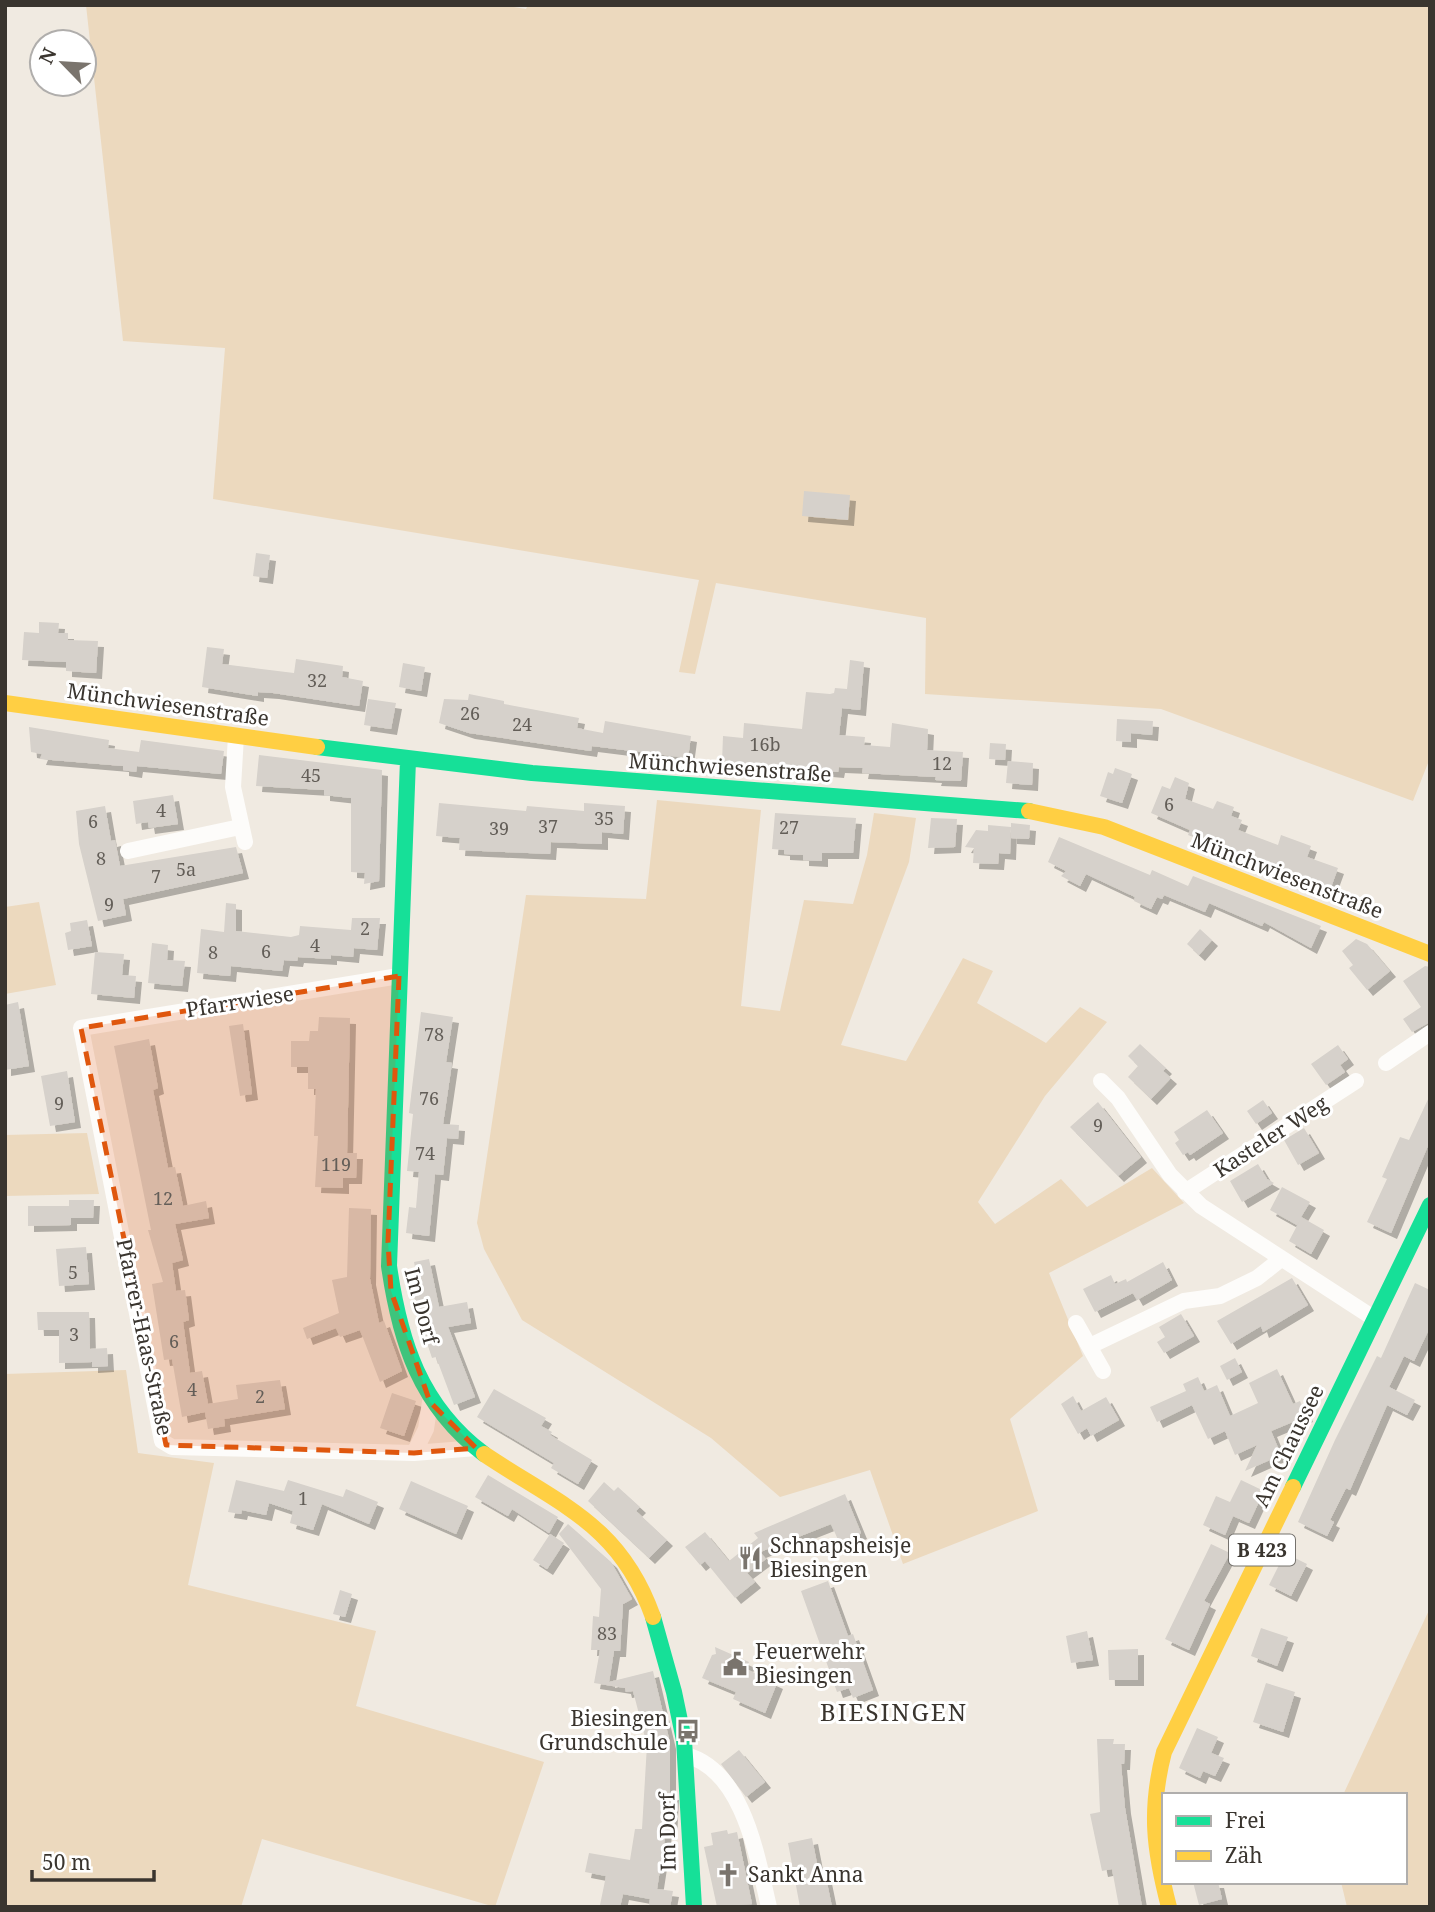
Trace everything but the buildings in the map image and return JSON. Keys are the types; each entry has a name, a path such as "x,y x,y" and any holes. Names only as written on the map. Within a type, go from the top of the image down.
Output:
{"street":[{"name":"Münchwiesenstraße","path":"5,704 408,760 687,787 1042,813 1104,827 1430,954"},
{"path":"128,851 243,835 233,788 236,736"},
{"name":"Im Dorf","path":"408,760 388,1267 400,1319 430,1402 459,1434 589,1523 609,1540 635,1574 659,1641 686,1755 687,1867 694,1907"},
{"name":"Pfarrwiese","path":"81,1028 399,976"},
{"name":"Pfarrer-Haas-Straße","path":"81,1028 162,1441 172,1447 414,1453 476,1448"},
{"path":"1386,1063 1430,1033"},
{"path":"1101,1081 1118,1098 1185,1192 1281,1259 1375,1318"},
{"name":"Kasteler Weg","path":"1185,1192 1356,1081"},
{"name":"Am Chaussee","path":"1162,1871 1151,1815 1155,1782 1164,1752 1430,1205"},
{"path":"1090,1346 1184,1301 1220,1296 1257,1279 1281,1259"},
{"path":"1076,1323 1102,1371"},
{"path":"414,1453 426,1429 430,1402"},
{"path":"686,1755 699,1759 710,1768 742,1808 752,1833 769,1907"},
{"name":"Am Chaussee","path":"1164,1884 1169,1907"}],"highlighted area":[{"path":"399,976 388,1242 391,1291 430,1402 476,1448 414,1453 166,1445 81,1028"}],"shaded area":[{"path":"86,5 501,5 526,9 528,5 1430,5 1430,758 1413,801 1161,709 925,694 926,618 716,583 695,674 679,672 699,580 213,499 225,348 123,341 96,98 98,28 89,28"},
{"path":"657,800 761,810 741,1006 780,1011 804,900 853,904 867,855 874,813 916,818 909,862 841,1045 906,1061 963,958 993,971 977,1003 1046,1043 1080,1007 1107,1022 1045,1096 978,1202 995,1224 1061,1179 1087,1207 1152,1168 1184,1203 1049,1273 1083,1356 1010,1419 1038,1511 903,1564 870,1470 780,1497 711,1438 522,1320 484,1249 477,1223 526,895 646,899"},
{"path":"39,902 56,985 5,994 5,907"},
{"path":"87,1133 99,1194 5,1196 5,1135"},
{"path":"126,1370 138,1453 214,1463 188,1585 376,1631 356,1706 544,1762 495,1907 262,1839 241,1907 5,1907 5,1374"},
{"path":"1430,1608 1430,1907 1347,1907 1341,1884 1407,1884 1407,1793 1344,1793"}],"traffic: fast":[{"path":"317,747 532,773 1029,811"},
{"path":"408,760 389,1266 399,1321 417,1370 444,1415 484,1454"},
{"path":"1293,1487 1430,1205"},
{"path":"653,1617 684,1740 694,1907"}],"traffic: slow":[{"path":"5,703 317,747"},
{"path":"1029,811 1104,827 1430,954"},
{"path":"484,1454 562,1503 605,1538 623,1559 639,1585 653,1617"},
{"path":"1162,1876 1155,1812 1164,1752 1293,1487"},
{"path":"1164,1884 1169,1907"}],"place":[{"name":"Schnapsheisje Biesingen","path":"750,1558"},
{"name":"Feuerwehr Biesingen","path":"735,1664"},
{"name":"Biesingen Grundschule","path":"688,1731"},
{"name":"Sankt Anna","path":"728,1875"}],"district":[{"name":"BIESINGEN","path":"894,1713"}]}
